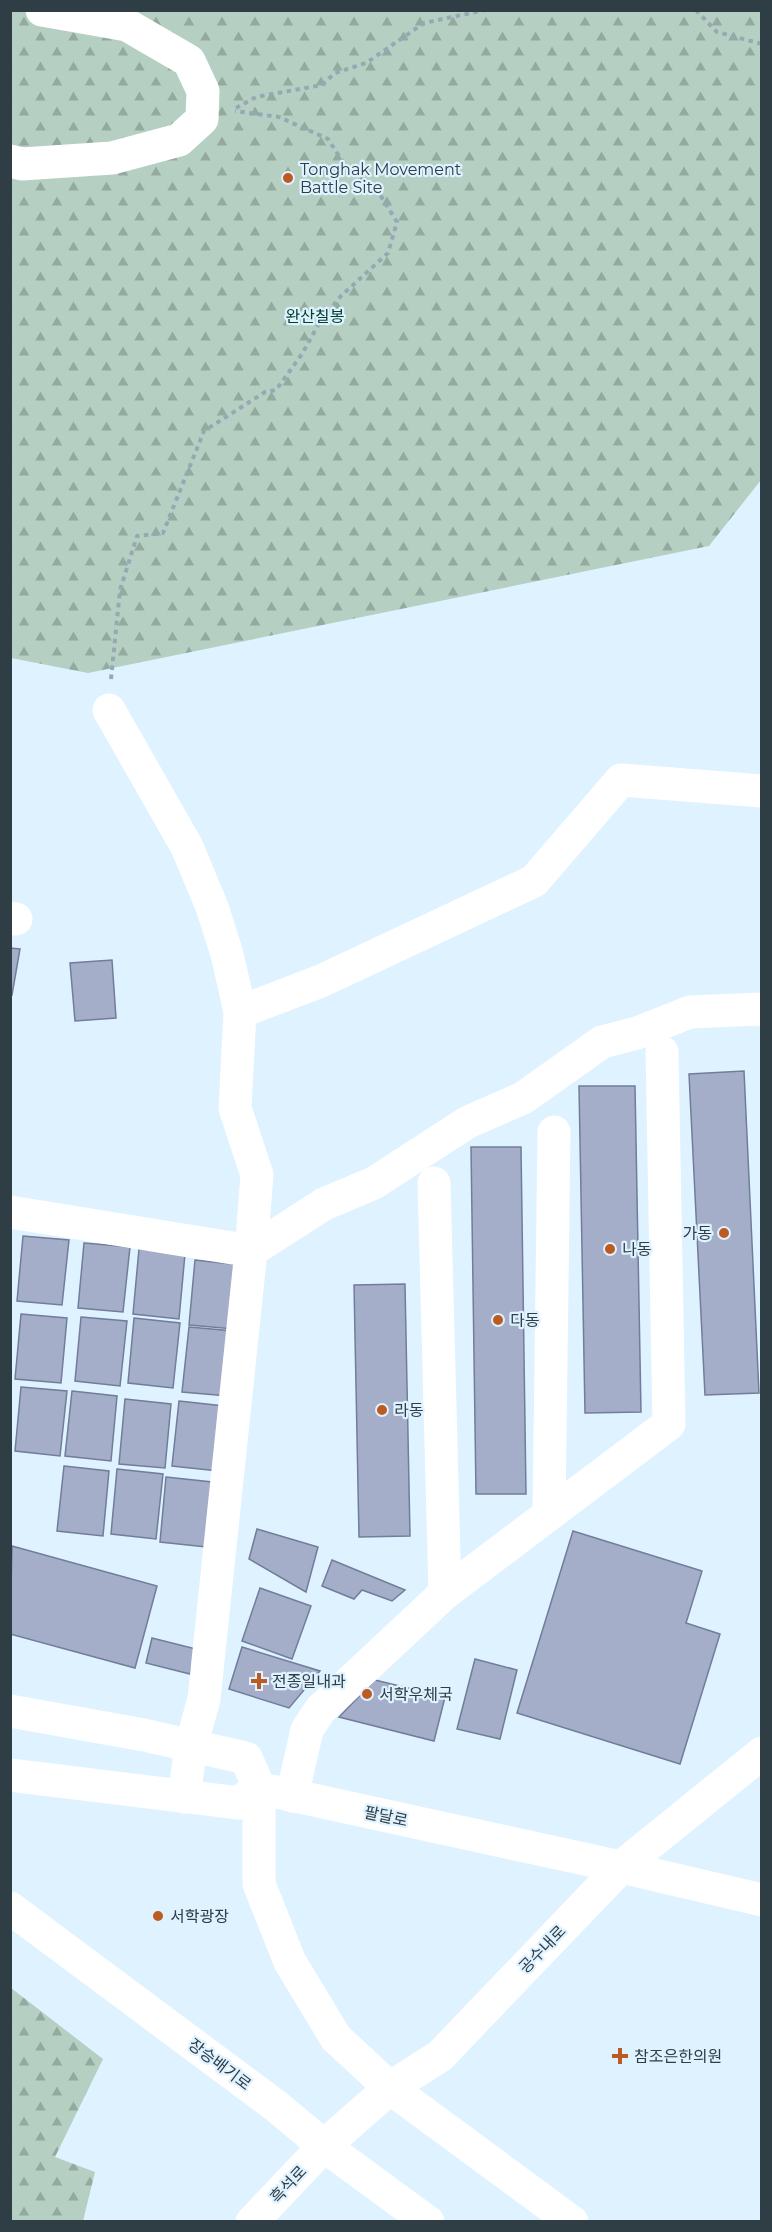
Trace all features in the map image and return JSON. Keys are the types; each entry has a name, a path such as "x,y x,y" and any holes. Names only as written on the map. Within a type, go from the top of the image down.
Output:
{"street":[{"path":"10,160 22,164 112,158 178,140 202,119 203,91 189,61 127,25 42,10"},
{"path":"109,710 187,847 212,907 227,954 240,1011 235,1108 257,1175 204,1699 190,1746 184,1797"},
{"path":"240,1011 321,981 534,881 621,780 762,791"},
{"path":"10,1212 251,1251 324,1204 374,1183 468,1122 523,1098 602,1042 637,1032 690,1012 762,1009"},
{"path":"292,1796 307,1730 320,1710 445,1593 669,1424 662,1052"},
{"path":"549,1514 554,1132"},
{"path":"434,1183 445,1593"},
{"path":"10,1711 144,1735 246,1758 259,1788 259,1884 290,1962 336,2038 390,2088 572,2222"},
{"name":"공수내로","path":"324,2146 390,2088 440,2056 621,1867 762,1753"},
{"path":"10,1775 239,1803 259,1788"},
{"name":"팔달로","path":"259,1788 762,1900"},
{"name":"장승배기로","path":"10,1908 428,2222"},
{"name":"흑석로","path":"252,2222 324,2146"}],"path":[{"path":"109,710 120,590 137,536 163,533 204,431 265,392 276,390 302,354 321,320 341,296 388,253 398,222 378,193 347,168 328,139 279,117 231,111 255,97 322,85 335,73 366,63 424,23 485,10"},
{"path":"696,10 717,32 762,44"}],"green space":[{"name":"완산칠봉","path":"10,11 761,11 761,480 709,546 88,673 11,658"},
{"path":"11,1988 103,2059 55,2157 95,2172 83,2221 11,2221"}],"building":[{"path":"10,948 20,949 12,995 10,994"},
{"path":"112,960 116,1018 75,1021 70,963"},
{"name":"가동","path":"744,1071 759,1393 705,1395 689,1074"},
{"name":"나동","path":"579,1086 635,1086 641,1412 585,1413"},
{"name":"다동","path":"471,1147 521,1147 526,1494 476,1494"},
{"path":"23,1236 69,1240 62,1305 17,1301"},
{"path":"84,1243 130,1247 123,1312 78,1308"},
{"path":"139,1249 185,1254 179,1319 133,1314"},
{"path":"195,1260 241,1265 234,1329 189,1325"},
{"name":"라동","path":"405,1284 410,1536 359,1537 354,1285"},
{"path":"21,1314 67,1318 61,1383 15,1379"},
{"path":"81,1317 127,1321 120,1386 75,1381"},
{"path":"134,1318 180,1323 173,1388 128,1383"},
{"path":"189,1327 234,1331 228,1396 182,1392"},
{"path":"21,1387 67,1391 60,1456 15,1451"},
{"path":"72,1391 117,1396 111,1461 65,1456"},
{"path":"125,1399 171,1404 165,1468 119,1464"},
{"path":"179,1401 224,1406 218,1471 172,1466"},
{"path":"64,1466 109,1471 103,1536 57,1531"},
{"path":"117,1469 163,1474 156,1539 111,1534"},
{"path":"166,1477 212,1482 206,1547 160,1542"},
{"path":"257,1529 318,1547 306,1592 249,1559"},
{"path":"573,1531 702,1571 686,1623 720,1634 680,1764 517,1713"},
{"path":"12,1546 157,1586 135,1668 10,1634"},
{"path":"332,1560 405,1590 392,1601 362,1590 354,1599 322,1586"},
{"path":"260,1588 311,1606 292,1659 242,1641"},
{"path":"152,1638 196,1649 190,1674 146,1663"},
{"path":"242,1647 320,1671 289,1708 229,1689"},
{"path":"475,1659 517,1670 500,1739 457,1729"},
{"path":"375,1680 445,1697 434,1741 339,1717"}],"place":[{"name":"Tonghak Movement Battle Site","path":"288,178"},
{"name":"가동","path":"724,1233"},
{"name":"나동","path":"610,1249"},
{"name":"다동","path":"498,1320"},
{"name":"라동","path":"382,1410"},
{"name":"전종일내과","path":"259,1681"},
{"name":"서학우체국","path":"367,1694"},
{"name":"서학광장","path":"158,1916"},
{"name":"참조은한의원","path":"620,2056"}]}
